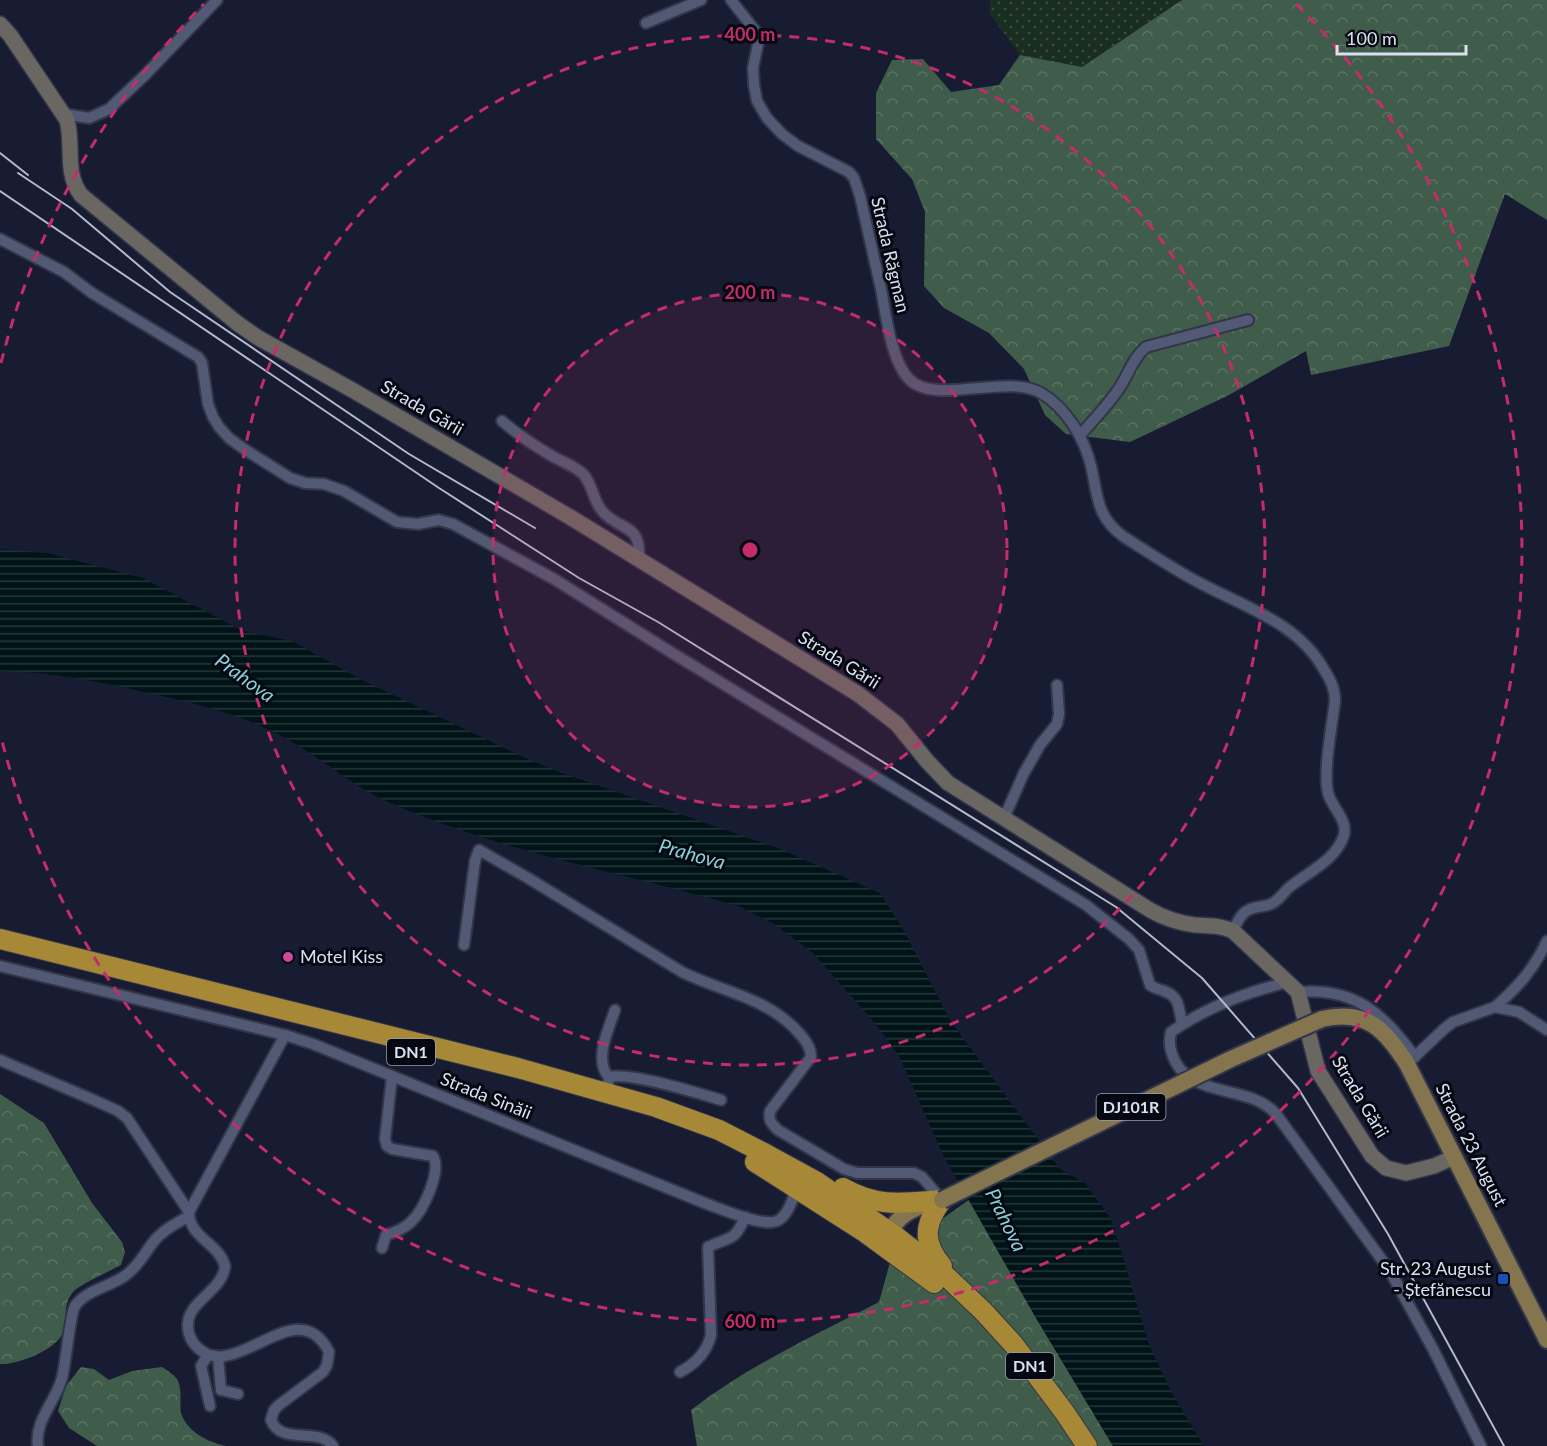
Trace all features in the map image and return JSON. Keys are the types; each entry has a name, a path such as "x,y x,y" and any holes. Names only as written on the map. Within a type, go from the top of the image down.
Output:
{"highway":[{"name":"DN1","path":"0,939 460,1053 607,1085 739,1140 817,1182 886,1238 990,1334 1034,1390 1073,1446"},
{"name":"DN1","path":"0,952 438,1059 652,1116 715,1140 886,1238 920,1254 965,1293 995,1324 1027,1361 1087,1446"},
{"path":"739,1140 783,1154 865,1199 900,1204 942,1200"},
{"path":"942,1200 930,1217 928,1245 938,1261 965,1293"}],"main road":[{"name":"Strada 23 August","path":"942,1200 1231,1059 1322,1019 1344,1016 1367,1022 1383,1032 1411,1060 1454,1157 1547,1340"},
{"name":"DJ101R","path":"886,1238 894,1223 904,1214 942,1200"}],"street":[{"path":"0,24 64,114 88,118 109,109 146,75 217,0"},
{"path":"646,23 701,0"},
{"name":"Strada Răgman","path":"730,0 757,33 759,39 753,68 754,85 757,101 766,118 798,146 849,172 857,184 894,347 907,378 924,389 1022,386 1038,391 1050,399 1080,435 1085,445 1096,498 1101,513 1112,526 1123,536 1196,581 1285,626 1304,642 1321,663 1335,690 1327,773 1328,792 1344,824 1344,833 1332,854 1313,873 1289,887 1271,904 1248,909 1242,913 1233,931"},
{"name":"Strada Gării","path":"64,114 70,133 70,169 73,183 81,195 112,223 257,337 354,391 639,560 858,694 897,724 948,783 1160,916 1183,923 1224,927 1233,931"},
{"path":"0,239 64,272 92,293 198,357 202,363 208,404 219,428 244,449 290,478 305,483 324,484 344,491 397,522 418,524 439,520 453,524 554,579 1086,904 1130,939 1139,950 1150,985 1174,995 1177,999 1182,1024"},
{"path":"1080,435 1102,412 1121,385 1138,353 1146,347 1248,320"},
{"path":"502,421 583,474 596,503 603,512 612,520 630,528 639,542 639,560"},
{"path":"1004,818 1024,773 1040,745 1057,724 1058,686"},
{"path":"464,945 475,861 479,850 682,972 706,984 747,997 778,1013 806,1041 811,1050 811,1057 770,1112 771,1124 843,1170 857,1173 914,1173 922,1177 942,1200"},
{"path":"1233,931 1293,987"},
{"path":"1481,1446 1433,1349 1390,1270 1276,1114 1264,1104 1193,1082 1174,1061 1169,1041 1171,1032 1182,1024 1223,1002 1256,990 1293,987 1331,992 1364,1005 1393,1027 1411,1060 1453,1022 1495,1007 1518,987 1541,954 1547,941"},
{"name":"Strada Sinăii","path":"0,966 285,1035 745,1217 767,1223 780,1220 788,1210 797,1187"},
{"name":"Strada Gării","path":"1293,987 1318,1071 1372,1156 1386,1168 1406,1173 1434,1166 1454,1157"},
{"path":"1495,1007 1519,1012 1547,1030"},
{"path":"615,1010 602,1055 607,1085 621,1076 675,1087 721,1100"},
{"path":"38,1446 38,1430 61,1381 67,1356 73,1309 89,1294 125,1276 138,1264 156,1238 189,1214 285,1035"},
{"path":"0,1060 96,1101 127,1118 189,1214 193,1228 219,1254 225,1266 222,1278 192,1310 188,1321 191,1339 195,1346 213,1356 227,1356 292,1330 307,1330 320,1338 329,1352 327,1365 323,1372 274,1410 271,1420 275,1428 280,1431 321,1437 333,1446"},
{"path":"382,1248 386,1235 402,1229 422,1209 432,1185 436,1165 433,1156 392,1149 387,1146 392,1076"},
{"path":"680,1372 691,1367 710,1342 708,1247 737,1234 745,1217"},
{"path":"213,1356 221,1390 238,1394"},
{"path":"210,1406 201,1366 213,1356"}],"green space":[{"path":"990,0 1182,0 1082,67 1020,55 990,14"},
{"path":"1182,0 1547,0 1547,220 1505,194 1449,346 1311,375 1306,351 1229,395 1130,442 1066,434 1045,415 1024,369 989,333 944,308 924,286 925,212 912,179 876,139 876,93 892,60 923,59 951,92 999,85 1020,55 1082,67"},
{"path":"0,1094 44,1123 92,1203 122,1242 125,1252 121,1265 73,1292 66,1307 63,1332 53,1345 36,1355 7,1364 0,1364"},
{"path":"970,1199 1036,1318 1113,1446 697,1446 691,1410 759,1365 879,1302 892,1255"},
{"path":"81,1367 94,1369 109,1380 132,1371 162,1367 177,1379 180,1387 181,1413 188,1426 205,1439 226,1446 97,1446 69,1428 58,1411 66,1386"}],"water":[{"name":"Prahova","path":"0,549 47,553 143,578 243,631 292,641 360,679 521,756 559,772 778,848 880,893 903,929 951,1022 1060,1169 1086,1184 1112,1221 1149,1345 1173,1395 1204,1446 1113,1446 1036,1318 944,1157 899,1056 873,1021 813,953 774,924 738,906 559,860 471,834 386,801 278,734 232,715 184,701 96,682 38,673 0,671"}],"railway":[{"path":"0,153 28,175"},
{"path":"18,173 72,209 170,292 409,454 535,528"},
{"path":"0,191 439,488 579,578 658,622 1116,907 1202,978 1298,1088 1388,1234 1504,1446"}],"place":[{"name":"Motel Kiss","path":"288,957"},
{"name":"Str. 23 August - Ștefănescu","path":"1503,1279"}]}
